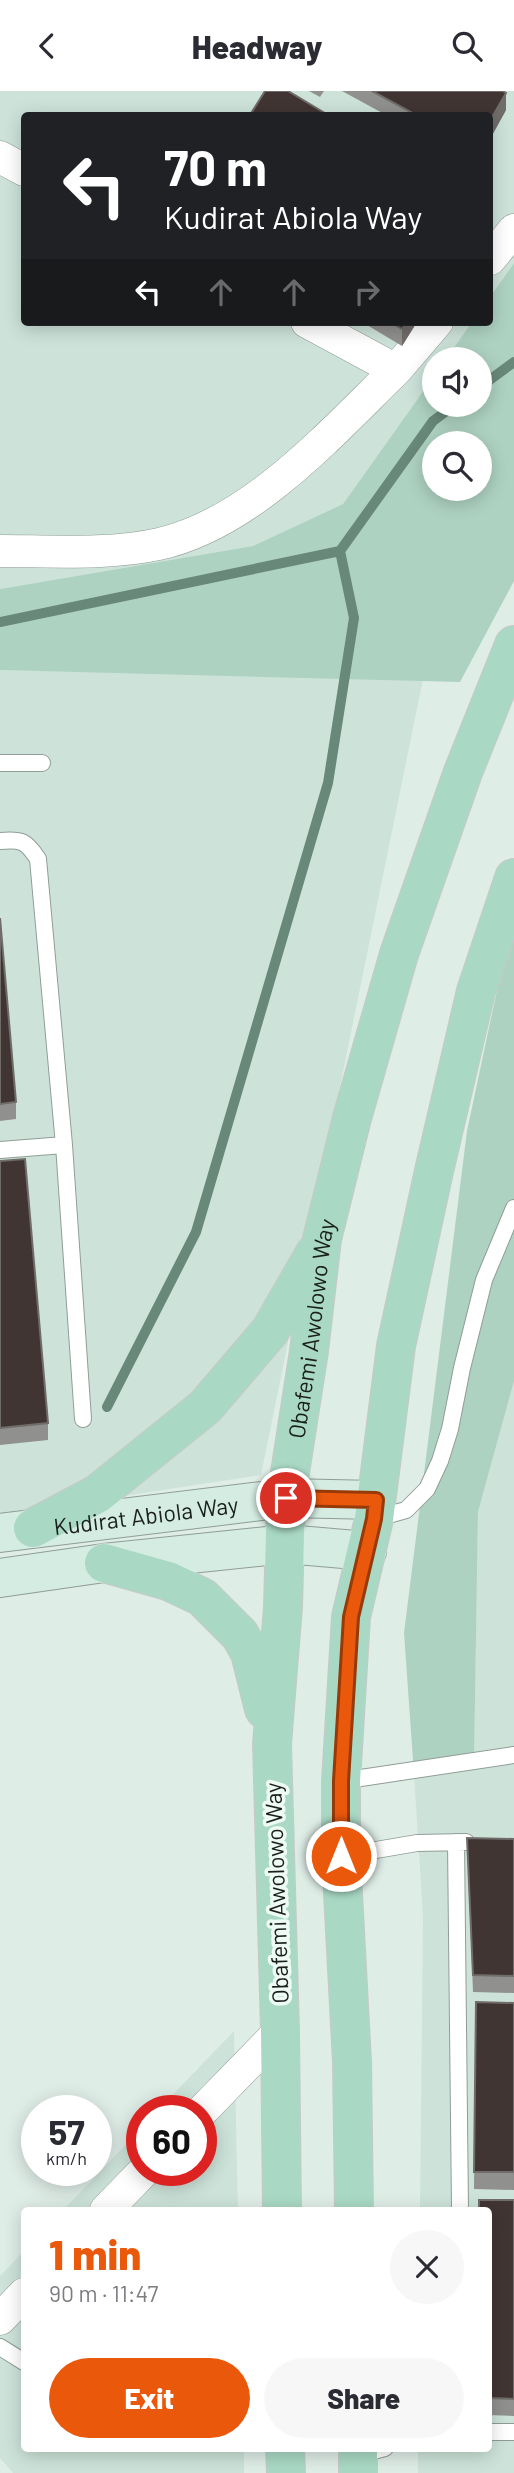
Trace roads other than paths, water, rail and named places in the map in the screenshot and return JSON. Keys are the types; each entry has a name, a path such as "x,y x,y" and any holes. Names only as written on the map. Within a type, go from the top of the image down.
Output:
{"main road":[{"name":"Obafemi Awolowo Way","path":"282,2207 272,1744 286,1544 286,1498 323,1239 352,1118 399,954 463,772 514,645"},
{"path":"354,2207 352,2061 341,1856 341,1781 351,1617 372,1523 396,1346 434,1171 476,991 514,878"},
{"path":"17,1531 97,1494 205,1407 270,1331 323,1239"},
{"name":"Kudirat Abiola Way","path":"17,1531 286,1498 372,1523"},
{"name":"Kudirat Abiola Way","path":"0,1578 104,1563 286,1544 372,1523"},
{"path":"104,1563 168,1581 198,1594 240,1635 250,1653 272,1744"},
{"path":"285,2452 286,2473"}],"street":[{"path":"0,157 21,168"},
{"path":"493,255 514,230"},
{"path":"314,326 396,370"},
{"path":"0,551 111,549 160,544 213,524 268,490 318,446 396,370 434,326"},
{"path":"217,2096 280,2031"},
{"path":"109,2207 129,2186"},
{"path":"0,2319 21,2297"}],"lane":[{"path":"0,763 42,763"},
{"path":"0,841 18,839 29,846 38,859 64,1145 83,1419"},
{"path":"0,1150 64,1145"},
{"path":"372,1523 406,1510 427,1489 440,1461 450,1429 484,1280 514,1208"},
{"path":"341,1781 514,1755"},
{"path":"341,1856 417,1843 479,1841"},
{"path":"456,1842 460,2207"},
{"path":"0,2347 21,2360"},
{"path":"492,2432 514,2432"}],"waterway":[{"path":"492,378 514,362"},
{"path":"0,622 340,551 438,417"},
{"path":"107,1407 196,1232 328,783 354,618 340,551"}]}
